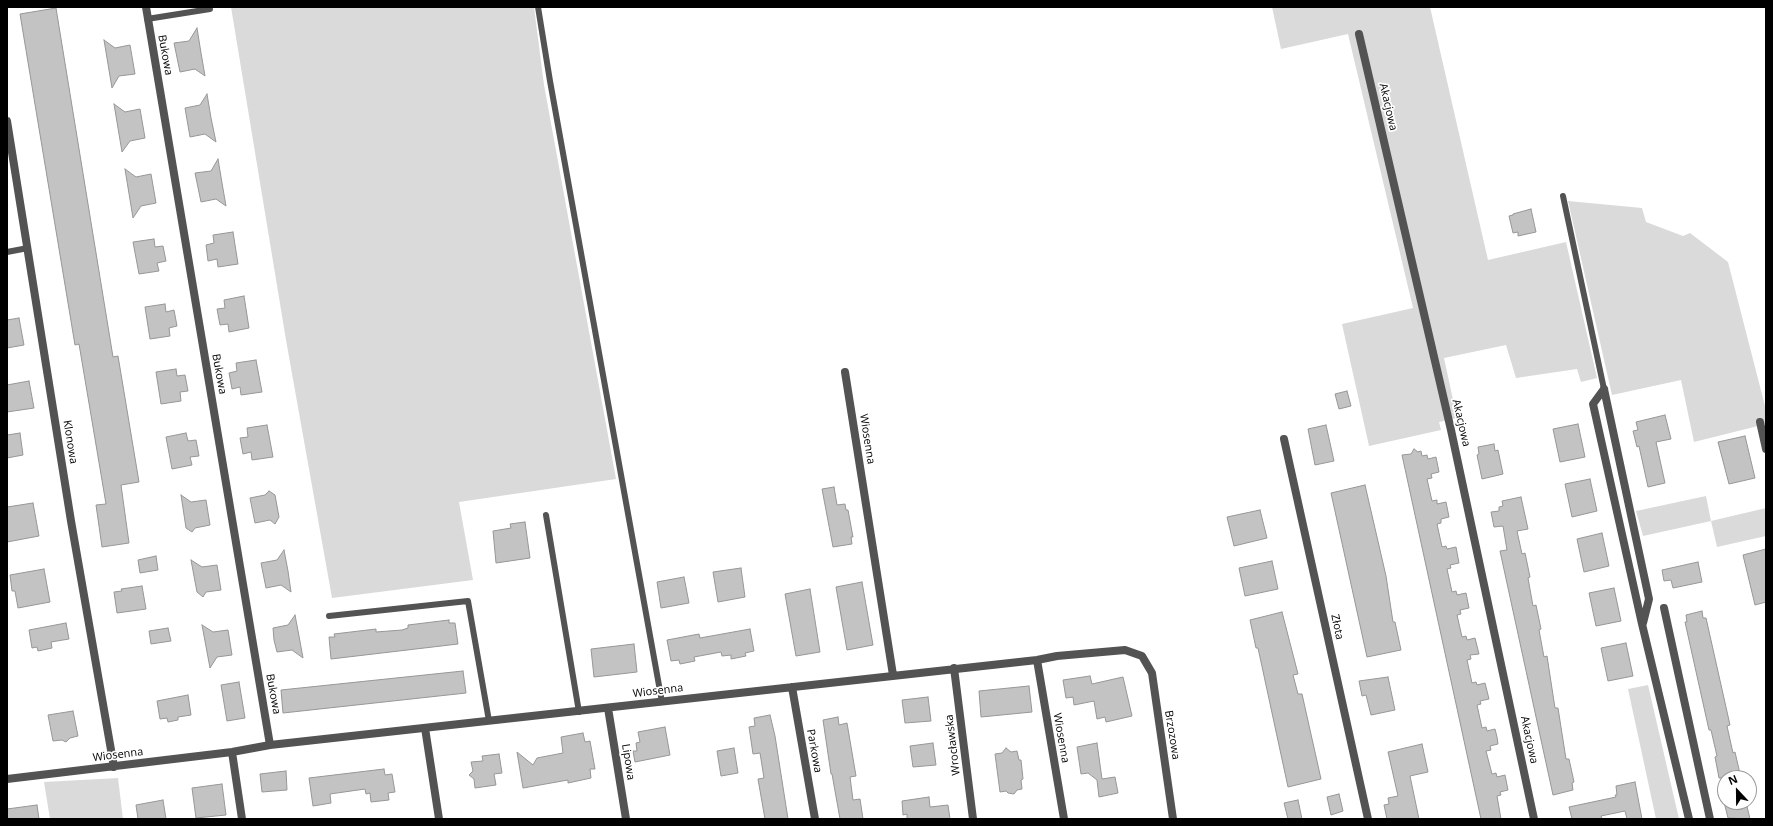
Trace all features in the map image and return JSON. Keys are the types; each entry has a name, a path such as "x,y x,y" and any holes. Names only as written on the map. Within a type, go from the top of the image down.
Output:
{"street":[{"name":"Bukowa","path":"146,7 270,745"},
{"name":"Akacjowa","path":"1360,34 1451,430 1534,819"},
{"name":"Klonowa","path":"7,121 71,521 114,767"},
{"name":"Wiosenna","path":"845,372 893,675"},
{"path":"1604,389 1649,599 1642,624"},
{"path":"1604,389 1593,404 1642,624 1689,819"},
{"path":"1760,422 1766,449"},
{"name":"Złota","path":"1284,439 1368,819"},
{"path":"1664,608 1710,819"},
{"name":"Wiosenna","path":"7,779 232,752 270,745 579,712 954,668 1037,660 1057,656 1125,650 1142,656"},
{"name":"Brzozowa","path":"1142,656 1152,673 1173,819"},
{"name":"Wiosenna","path":"1037,660 1064,819"},
{"name":"Wrocławska","path":"954,668 973,819"},
{"name":"Parkowa","path":"792,687 815,819"},
{"name":"Lipowa","path":"608,708 626,819"},
{"path":"425,728 439,819"},
{"path":"232,752 242,819"}],"lane":[{"path":"538,7 662,702"},
{"path":"147,19 210,9"},
{"path":"1563,196 1604,389"},
{"path":"7,252 28,248"},
{"path":"546,515 579,712"},
{"path":"329,616 468,601 489,721"}],"shaded area":[{"path":"231,7 534,7 544,85 616,479 459,502 473,580 332,598 286,340"},
{"path":"1272,7 1430,7 1488,260 1566,242 1597,378 1581,382 1577,369 1516,378 1506,345 1444,358 1457,418 1439,422 1441,430 1369,446 1342,324 1413,308 1348,34 1281,49"},
{"path":"1568,201 1642,208 1646,222 1683,236 1690,233 1728,262 1766,410 1766,424 1694,442 1681,380 1612,395"},
{"path":"1706,496 1711,521 1643,536 1636,511"},
{"path":"1766,508 1766,536 1717,547 1711,521"},
{"path":"1648,685 1679,819 1656,819 1628,689"},
{"path":"118,778 123,819 50,819 44,782"}],"building":[{"path":"56,8 113,357 118,356 139,482 121,485 129,543 102,547 96,505 106,504 79,344 75,345 20,14"},
{"path":"197,28 205,76 195,69 180,72 174,43 189,41"},
{"path":"104,40 115,48 130,45 135,74 119,76 112,88"},
{"path":"207,94 216,142 205,134 190,137 185,108 200,105"},
{"path":"114,104 125,112 140,109 145,138 130,141 122,152"},
{"path":"218,159 226,206 216,199 201,202 195,173 211,171"},
{"path":"125,169 136,177 151,174 156,203 141,206 133,218"},
{"path":"1531,209 1536,232 1518,236 1518,232 1513,233 1509,216"},
{"path":"233,232 238,264 218,267 217,259 208,261 206,245 214,243 213,235"},
{"path":"154,239 155,247 163,246 166,261 157,263 159,271 139,274 133,242"},
{"path":"244,296 249,328 229,332 228,324 220,325 217,309 225,308 224,300"},
{"path":"165,304 166,312 174,310 177,326 169,328 170,336 150,339 145,307"},
{"path":"19,318 24,345 7,348 7,320"},
{"path":"256,360 262,392 241,395 240,387 232,389 229,373 237,371 236,363"},
{"path":"176,369 177,376 185,375 188,391 180,392 181,401 161,404 156,372"},
{"path":"29,381 34,408 7,412 7,385"},
{"path":"1347,391 1351,406 1339,409 1335,394"},
{"path":"1665,415 1671,439 1656,442 1665,483 1648,487 1639,446 1637,447 1633,431 1638,430 1636,422"},
{"path":"1578,424 1585,457 1560,462 1553,429"},
{"path":"267,425 273,457 252,460 251,452 243,454 240,438 248,437 247,428"},
{"path":"1326,425 1334,461 1315,465 1308,429"},
{"path":"20,433 23,455 7,458 7,435"},
{"path":"186,433 188,441 196,440 199,456 190,457 192,465 172,469 166,437"},
{"path":"1745,436 1755,478 1729,484 1718,442"},
{"path":"1494,444 1495,451 1498,450 1503,474 1482,479 1477,455 1479,454 1478,447"},
{"path":"1414,449 1418,452 1421,451 1422,456 1427,455 1428,459 1436,457 1439,472 1431,474 1432,478 1427,479 1432,501 1437,500 1437,504 1446,502 1449,517 1441,519 1441,523 1437,524 1442,547 1446,546 1447,549 1456,547 1459,563 1450,565 1451,568 1447,569 1452,592 1456,591 1457,595 1466,593 1469,608 1460,610 1461,614 1457,615 1462,637 1466,636 1467,640 1475,638 1479,654 1470,655 1471,659 1467,660 1472,683 1476,682 1477,685 1485,683 1489,699 1480,701 1481,704 1477,705 1482,728 1486,727 1487,731 1495,729 1497,737 1498,744 1490,746 1491,750 1486,751 1492,774 1496,773 1497,777 1505,775 1508,790 1500,792 1501,795 1497,796 1501,819 1481,819 1402,455 1411,454"},
{"path":"1590,479 1597,511 1572,517 1565,484"},
{"path":"1365,485 1386,576 1393,622 1395,622 1401,650 1367,657 1331,493"},
{"path":"834,487 837,505 845,504 846,510 848,510 853,537 851,537 852,544 833,547 822,489"},
{"path":"269,491 275,495 279,517 275,524 270,520 255,523 250,498 265,495"},
{"path":"181,495 191,502 206,500 210,525 195,528 192,532 186,528"},
{"path":"1521,497 1528,529 1517,531 1522,554 1525,553 1530,577 1528,578 1533,606 1536,605 1541,629 1539,630 1544,657 1547,656 1555,708 1558,708 1566,759 1569,759 1574,782 1572,783 1573,790 1553,795 1500,551 1507,550 1503,526 1494,527 1491,512 1499,511 1499,507 1503,506 1502,501"},
{"path":"33,503 39,536 7,542 7,507"},
{"path":"1260,510 1267,538 1234,546 1227,517"},
{"path":"525,522 530,558 496,563 493,531 511,528 510,524"},
{"path":"1602,533 1609,566 1584,572 1577,539"},
{"path":"1766,549 1766,602 1755,605 1743,555"},
{"path":"284,550 291,592 281,585 266,588 261,563 277,560"},
{"path":"156,556 158,570 140,573 138,560"},
{"path":"191,560 202,567 217,565 221,590 206,592 203,597 197,592"},
{"path":"1272,561 1278,589 1245,596 1239,568"},
{"path":"1698,562 1702,582 1673,588 1671,580 1664,581 1662,570"},
{"path":"741,568 745,597 718,602 713,572"},
{"path":"44,569 50,602 18,608 15,591 12,591 10,575"},
{"path":"684,577 689,603 661,608 657,582"},
{"path":"862,582 873,645 847,650 836,587"},
{"path":"142,586 146,609 117,613 114,592 122,591 121,589"},
{"path":"1614,588 1621,621 1596,626 1589,593"},
{"path":"810,589 820,652 796,656 785,594"},
{"path":"1702,611 1703,618 1706,618 1730,725 1727,726 1733,753 1735,752 1739,770 1717,770 1715,757 1717,756 1711,730 1709,730 1685,622 1687,622 1686,615"},
{"path":"1282,612 1298,674 1293,675 1298,694 1302,694 1321,779 1288,787 1258,648 1256,648 1250,620"},
{"path":"295,615 303,658 292,650 277,652 274,640 273,628 288,625"},
{"path":"449,620 449,623 455,623 458,644 331,659 329,637 335,637 334,634 376,629 376,632 402,630 408,628 408,625"},
{"path":"66,623 69,639 51,642 52,648 38,651 37,647 32,648 29,630"},
{"path":"202,625 213,632 228,630 232,655 217,657 210,668"},
{"path":"168,628 171,641 151,644 149,631"},
{"path":"750,629 754,651 745,653 746,656 731,659 731,655 722,656 721,652 694,657 695,661 680,664 679,660 671,661 667,640 699,634 700,638"},
{"path":"1626,643 1633,676 1608,681 1601,648"},
{"path":"634,644 637,672 594,677 591,649"},
{"path":"463,671 466,693 283,713 281,690"},
{"path":"1090,676 1092,684 1123,677 1132,716 1106,722 1105,717 1097,719 1094,701 1074,705 1073,697 1066,698 1063,680"},
{"path":"1388,677 1395,710 1371,715 1366,695 1362,696 1359,681"},
{"path":"239,682 245,718 227,721 221,685"},
{"path":"1029,686 1032,712 981,717 979,691"},
{"path":"188,695 191,715 178,717 178,720 168,722 167,718 160,719 157,701"},
{"path":"928,697 931,721 905,723 902,700"},
{"path":"73,711 78,736 70,738 66,742 62,740 53,741 48,715"},
{"path":"770,715 775,736 788,819 765,819 758,779 764,778 760,753 753,754 749,727 755,726 754,718"},
{"path":"838,717 839,725 847,723 856,776 850,777 853,800 860,799 863,819 840,819 831,774 823,720"},
{"path":"665,727 670,755 635,762 633,751 637,751 636,743 640,742 638,732"},
{"path":"583,733 585,742 590,741 595,769 590,769 591,778 568,783 568,780 523,788 517,752 533,765 537,758 563,753 561,737"},
{"path":"933,743 936,765 913,767 910,746"},
{"path":"1097,743 1102,779 1115,777 1118,793 1099,797 1097,780 1088,773 1081,774 1077,747"},
{"path":"1422,744 1428,772 1410,776 1419,819 1387,819 1384,805 1389,804 1388,798 1398,796 1388,752"},
{"path":"734,748 738,773 721,776 717,751"},
{"path":"1006,748 1011,752 1017,751 1019,760 1021,760 1023,779 1021,780 1022,789 1017,790 1014,794 1006,791 1000,792 995,754 1002,753"},
{"path":"499,754 502,773 494,774 496,785 475,788 474,779 469,775 473,771 471,762 483,761 482,756"},
{"path":"384,769 385,775 392,774 395,792 388,793 389,800 371,802 370,793 366,794 365,789 330,794 331,803 313,806 309,778"},
{"path":"286,771 287,790 262,792 260,774"},
{"path":"1635,782 1642,819 1627,819 1625,811 1601,816 1602,819 1572,819 1569,807 1616,797 1616,786"},
{"path":"222,784 226,815 196,818 192,788"},
{"path":"1339,794 1343,811 1331,815 1327,797"},
{"path":"929,797 930,807 948,805 950,819 907,819 907,814 903,815 902,801"},
{"path":"163,800 166,819 138,819 136,805"},
{"path":"1298,800 1302,819 1288,819 1284,803"},
{"path":"37,805 39,819 7,819 7,809"},
{"path":"1726,810 1748,810 1750,819 1728,818"}]}
